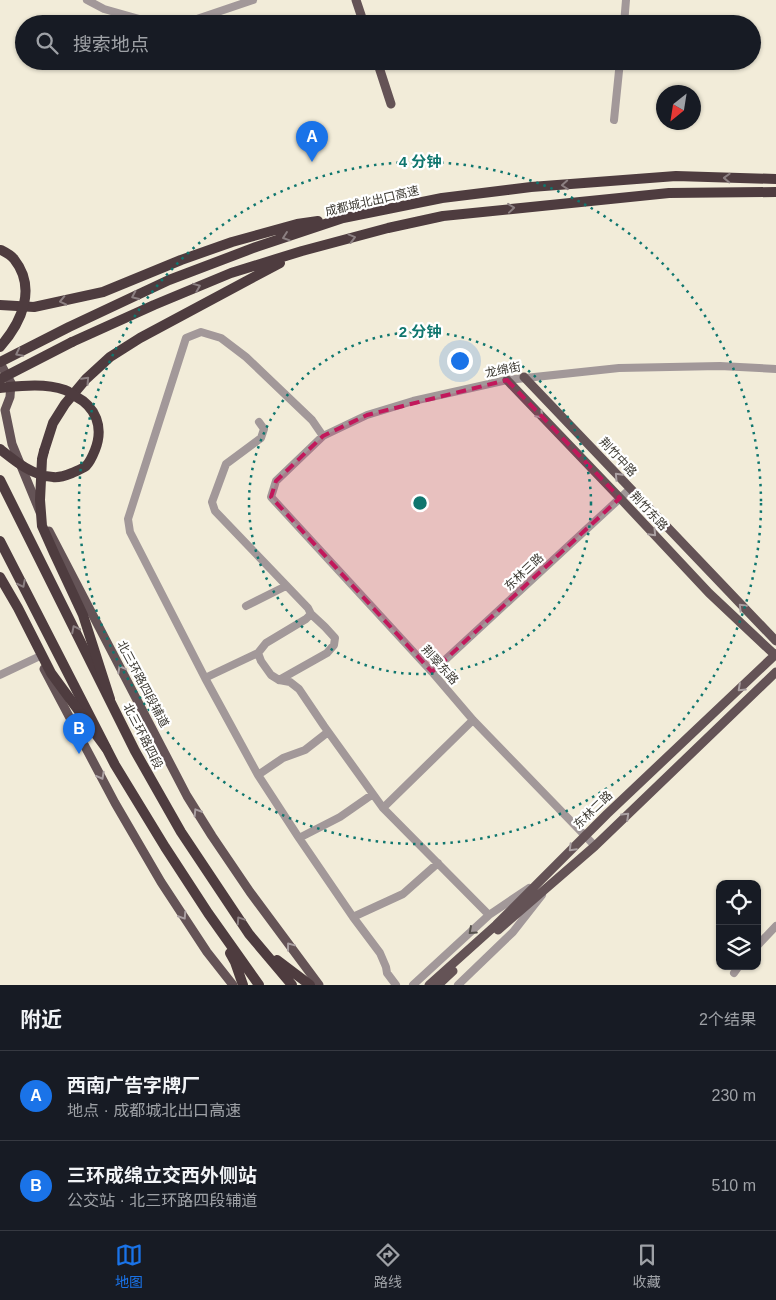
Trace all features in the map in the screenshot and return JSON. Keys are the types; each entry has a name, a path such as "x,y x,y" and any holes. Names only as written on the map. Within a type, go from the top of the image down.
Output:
{"highway":[{"name":"成都城北出口高速","path":"1,369 69,327 168,280 256,247 343,218 442,198 531,188 676,176 776,180"},
{"path":"1,369 72,342 231,273 388,228 443,216 669,193 776,192"},
{"path":"0,305 34,307 103,292 181,260 232,242 297,224 343,218"},
{"path":"0,249 13,258 22,272 26,286 25,305 12,333 0,347"},
{"path":"110,699 84,615 42,526 40,500 42,459 53,423 65,404 86,379 110,357 140,338 302,252"},
{"path":"0,388 24,386 65,390 82,400 93,411 99,426 98,443 93,456 85,466 69,474 54,478 20,466 0,450"},
{"name":"北三环路四段","path":"0,480 135,751 181,832 249,934 292,985"},
{"path":"0,541 115,765 208,913 259,985"},
{"path":"0,576 51,673 106,748"},
{"path":"208,913 235,962 243,985"},
{"path":"262,949 310,985"}],"main road":[{"path":"356,0 361,15"},
{"path":"380,70 391,104"},
{"name":"北三环路四段辅道","path":"1,369 11,383 10,397 3,414 12,444 38,510 187,796 250,892 319,985"},
{"name":"荆竹中路","path":"524,377 776,641"},
{"name":"荆竹东路","path":"507,380 709,593 776,655"},
{"path":"0,576 38,657 115,803 161,882 207,952 233,985"},
{"name":"东林二路","path":"438,985 585,836 776,655"},
{"name":"东林二路","path":"429,985 499,929 595,846 776,672"}],"street":[{"path":"87,0 104,9 125,15"},
{"path":"209,15 253,0"},
{"path":"625,15 626,0"},
{"path":"614,120 619,70"},
{"path":"323,436 312,420 246,357 221,338 201,332 186,338 128,519 130,532 205,678 258,775 353,917 380,953 387,973 396,985"},
{"name":"龙绵街","path":"271,497 276,481 323,436 368,415 413,401 524,377 619,368 720,366 776,369"},
{"path":"259,422 264,429 261,438 226,464 212,502 215,510 308,608 310,614 335,638 334,646 327,652 280,680"},
{"name":"东林三路","path":"432,672 630,489"},
{"name":"荆翠东路","path":"271,497 432,672 473,720 595,846"},
{"path":"246,606 286,586"},
{"path":"205,678 258,653 266,643 306,620 310,614"},
{"path":"258,653 271,675 280,680 290,682 299,690 383,808 490,915"},
{"path":"0,675 38,657"},
{"path":"383,808 473,720"},
{"path":"258,775 283,758 305,750 328,732"},
{"path":"299,838 340,817 373,794"},
{"path":"353,917 402,894 438,863"},
{"path":"413,985 490,915 539,881"},
{"path":"458,985 513,932 550,886"},
{"path":"761,942 776,926"}],"highlighted area":[{"path":"507,380 620,498 432,672 271,497 276,481 323,436 367,415"}],"place":[{"name":"西南广告字牌厂","path":"312,162"},
{"name":"三环成绵立交西外侧站","path":"79,754"}]}
